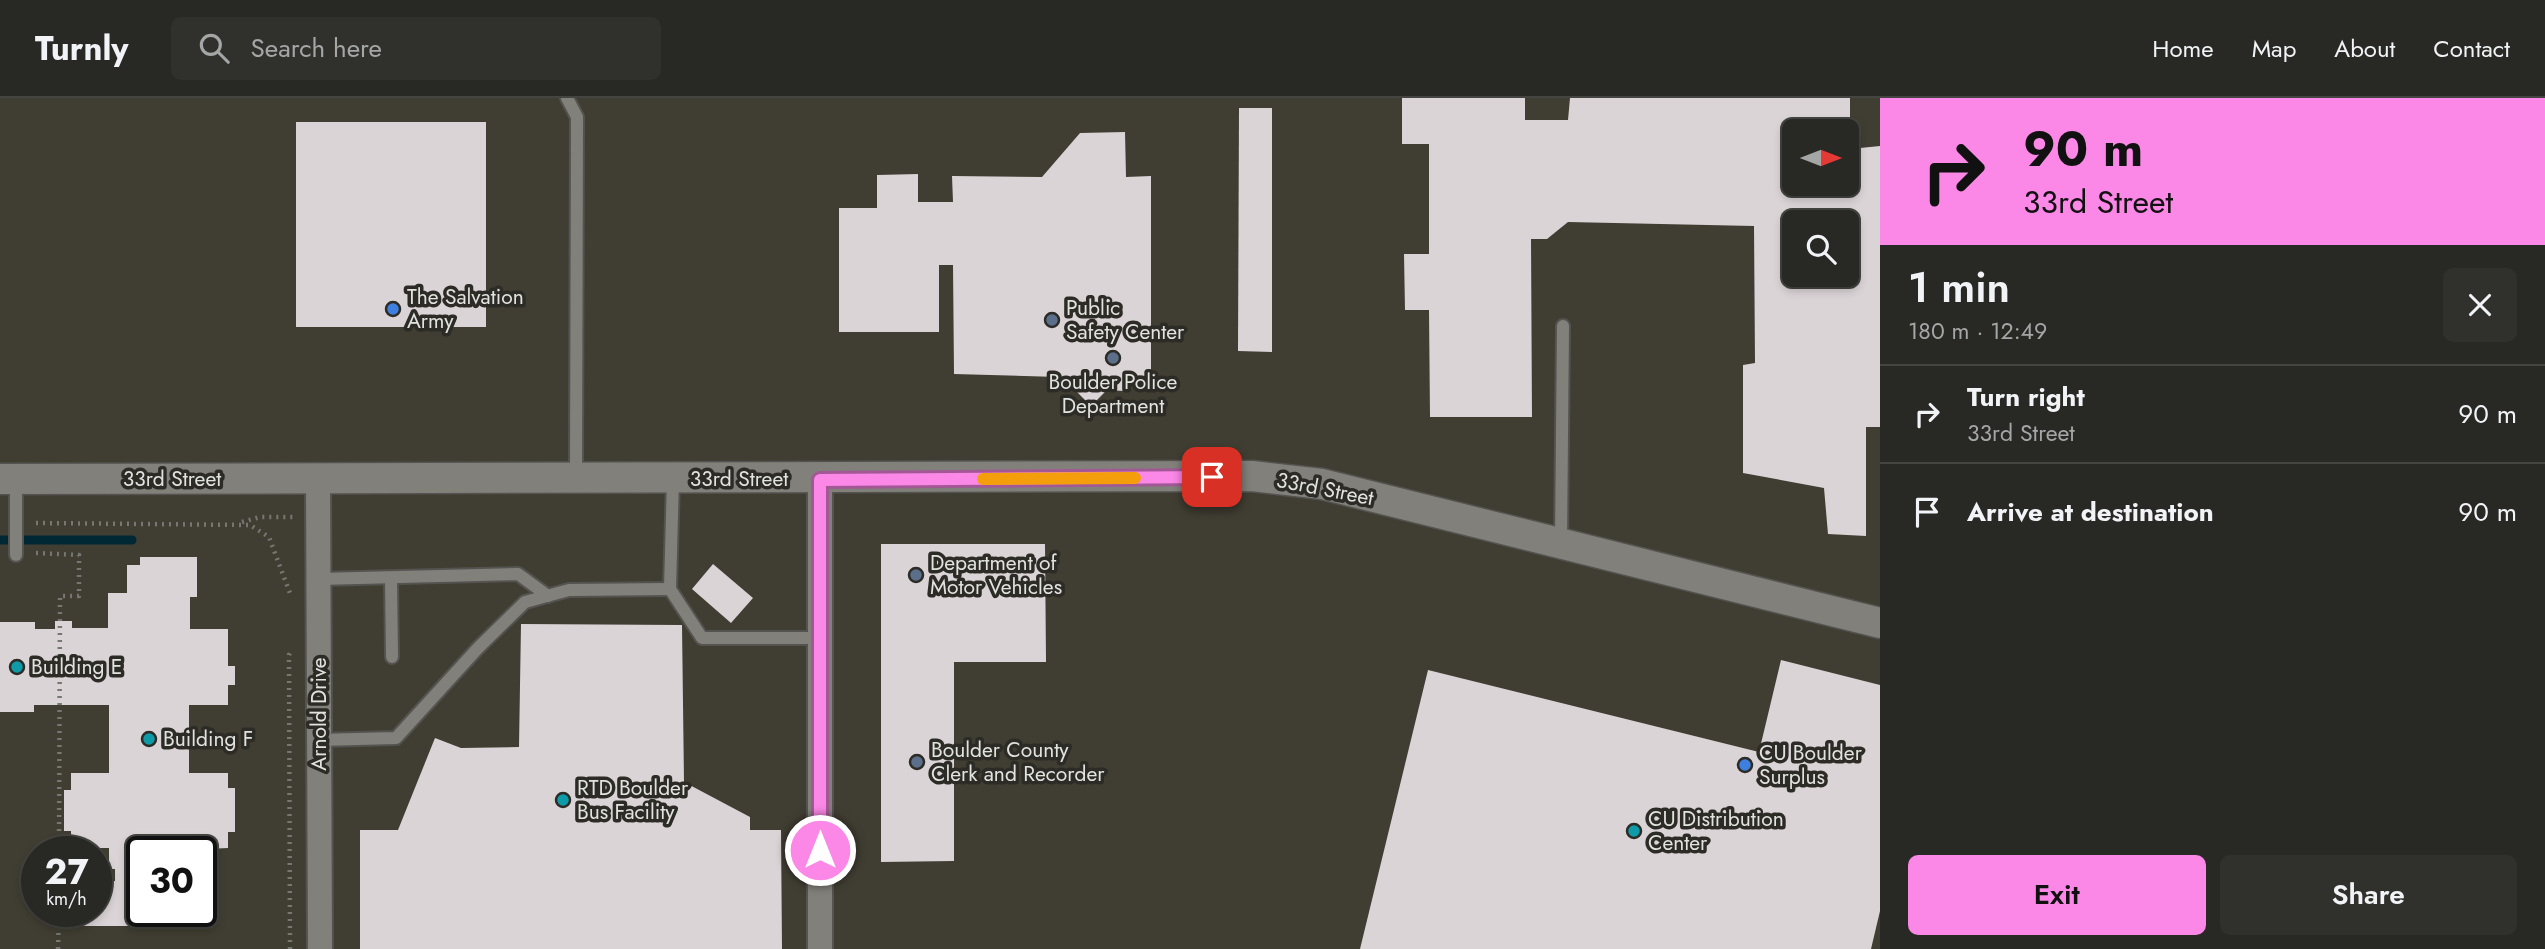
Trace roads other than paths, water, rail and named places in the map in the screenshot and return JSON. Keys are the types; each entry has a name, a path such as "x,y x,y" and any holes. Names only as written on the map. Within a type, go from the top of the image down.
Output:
{"street":[{"name":"33rd Street","path":"8,479 820,480 1252,476 1322,484 1880,623"},
{"name":"Arnold Drive","path":"318,479 320,949"},
{"path":"820,480 820,949"}],"lane":[{"path":"567,98 577,117 576,479"},
{"path":"1562,545 1563,326"},
{"path":"8,479 16,522 16,555"},
{"path":"673,480 670,589 702,638 820,638"},
{"path":"318,579 518,574 548,596"},
{"path":"390,578 392,657"},
{"path":"319,740 396,738 478,648 525,602 569,590 670,589"}],"waterway":[{"path":"0,540 132,540"}],"place":[{"name":"The Salvation Army","path":"393,309"},
{"name":"Public Safety Center","path":"1052,320"},
{"name":"Boulder Police Department","path":"1113,358"},
{"name":"Department of Motor Vehicles","path":"916,575"},
{"name":"Building E","path":"17,667"},
{"name":"Building F","path":"149,739"},
{"name":"Boulder County Clerk and Recorder","path":"917,762"},
{"name":"CU Boulder Surplus","path":"1745,765"},
{"name":"RTD Boulder Bus Facility","path":"563,800"},
{"name":"CU Distribution Center","path":"1634,831"}]}
